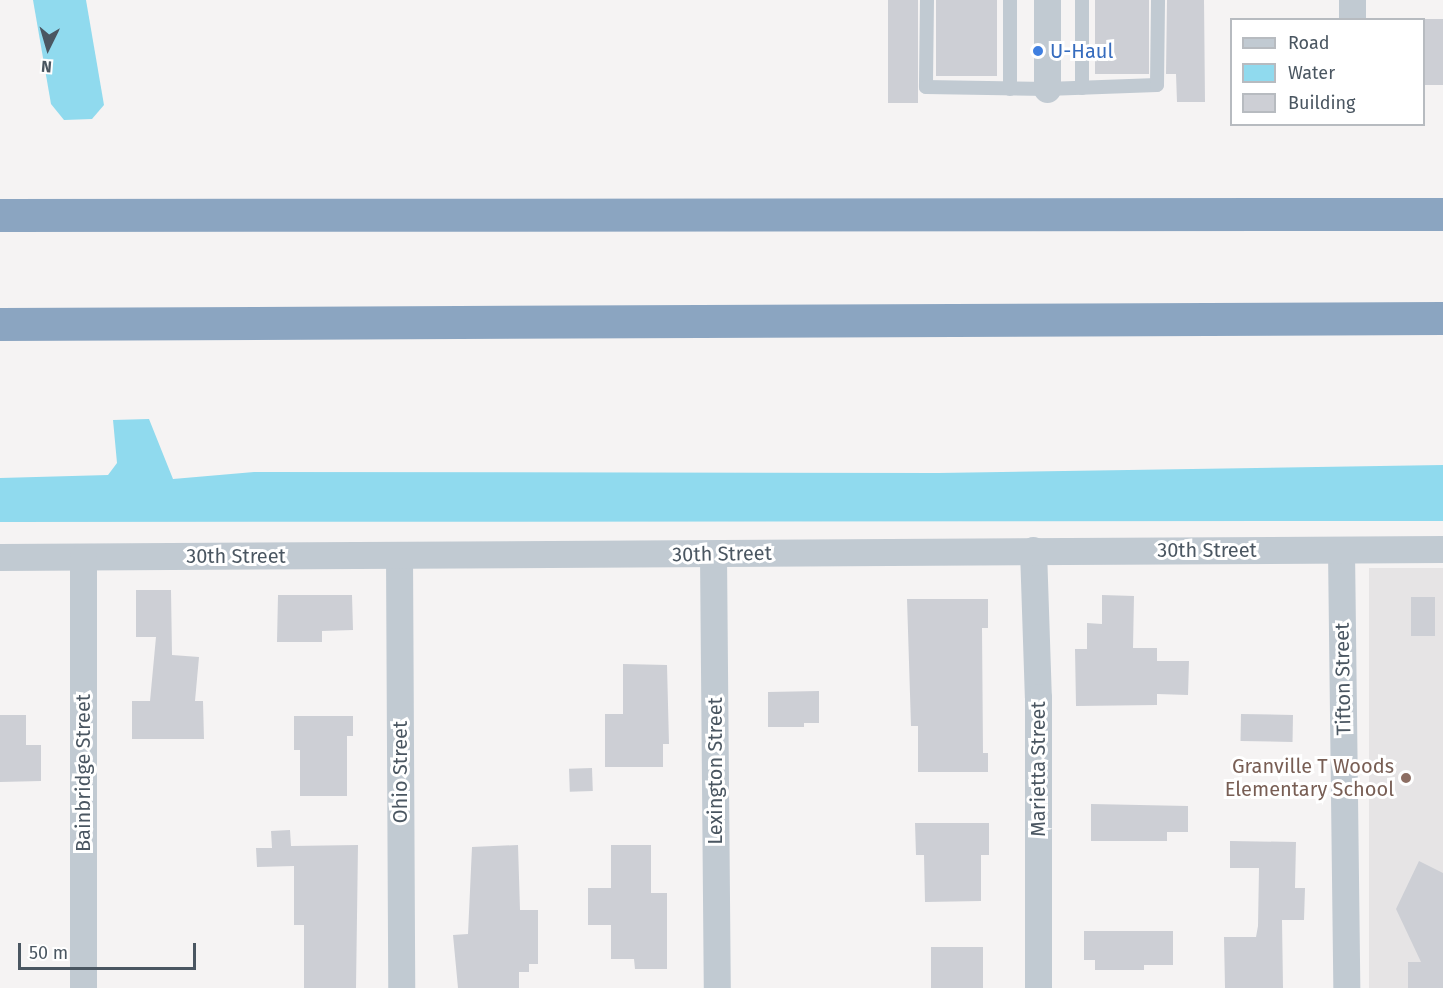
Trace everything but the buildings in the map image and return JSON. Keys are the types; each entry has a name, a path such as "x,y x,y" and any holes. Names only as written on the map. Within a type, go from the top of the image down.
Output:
{"highway":[{"path":"0,215 1443,214"},
{"path":"0,324 1443,318"}],"street":[{"path":"1047,0 1047,89"},
{"path":"1352,0 1352,18"},
{"name":"30th Street","path":"0,557 1443,549"},
{"name":"Marietta Street","path":"1033,550 1038,697 1038,988"},
{"name":"Tifton Street","path":"1341,550 1346,988"},
{"name":"Lexington Street","path":"713,554 717,988"},
{"name":"Ohio Street","path":"399,555 401,988"},
{"name":"Bainbridge Street","path":"83,557 83,988"}],"lane":[{"path":"927,0 927,87 1010,89 1157,85 1158,0"},
{"path":"1010,0 1010,89"},
{"path":"1082,0 1082,88"}],"shaded area":[{"name":"Granville T Woods Elementary School","path":"1369,568 1443,568 1443,988 1369,988"}],"water":[{"path":"33,0 86,0 104,105 92,119 64,120 51,104"},
{"path":"149,419 173,479 254,472 938,473 1443,465 1443,521 0,522 0,478 108,475 117,463 113,420"}],"place":[{"name":"U-Haul","path":"1038,51"},
{"name":"Granville T Woods Elementary School","path":"1406,778"}]}
